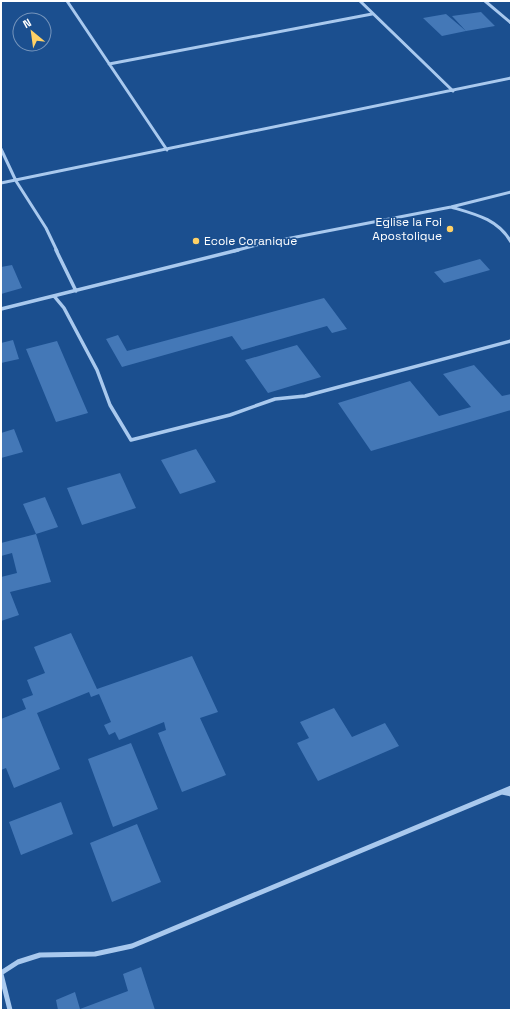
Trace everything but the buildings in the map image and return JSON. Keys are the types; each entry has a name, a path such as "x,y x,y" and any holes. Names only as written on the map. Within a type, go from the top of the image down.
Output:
{"street":[{"path":"67,1 167,150"},
{"path":"360,1 453,91"},
{"path":"485,1 511,23"},
{"path":"109,64 372,14"},
{"path":"1,182 16,181 511,78"},
{"path":"1,149 16,181 46,228 76,290"},
{"path":"1,309 260,244 450,207 511,192"},
{"path":"450,207 491,220 504,230 511,242"},
{"path":"54,296 64,308 97,370 110,405 131,440 230,415 275,399 305,396 511,341"},
{"path":"10,1010 1,973 18,962 40,955 96,954 132,946 256,896 511,788"},
{"path":"501,792 511,794"}],"place":[{"name":"Eglise la Foi Apostolique","path":"450,229"},
{"name":"Ecole Coranique","path":"196,241"}]}
